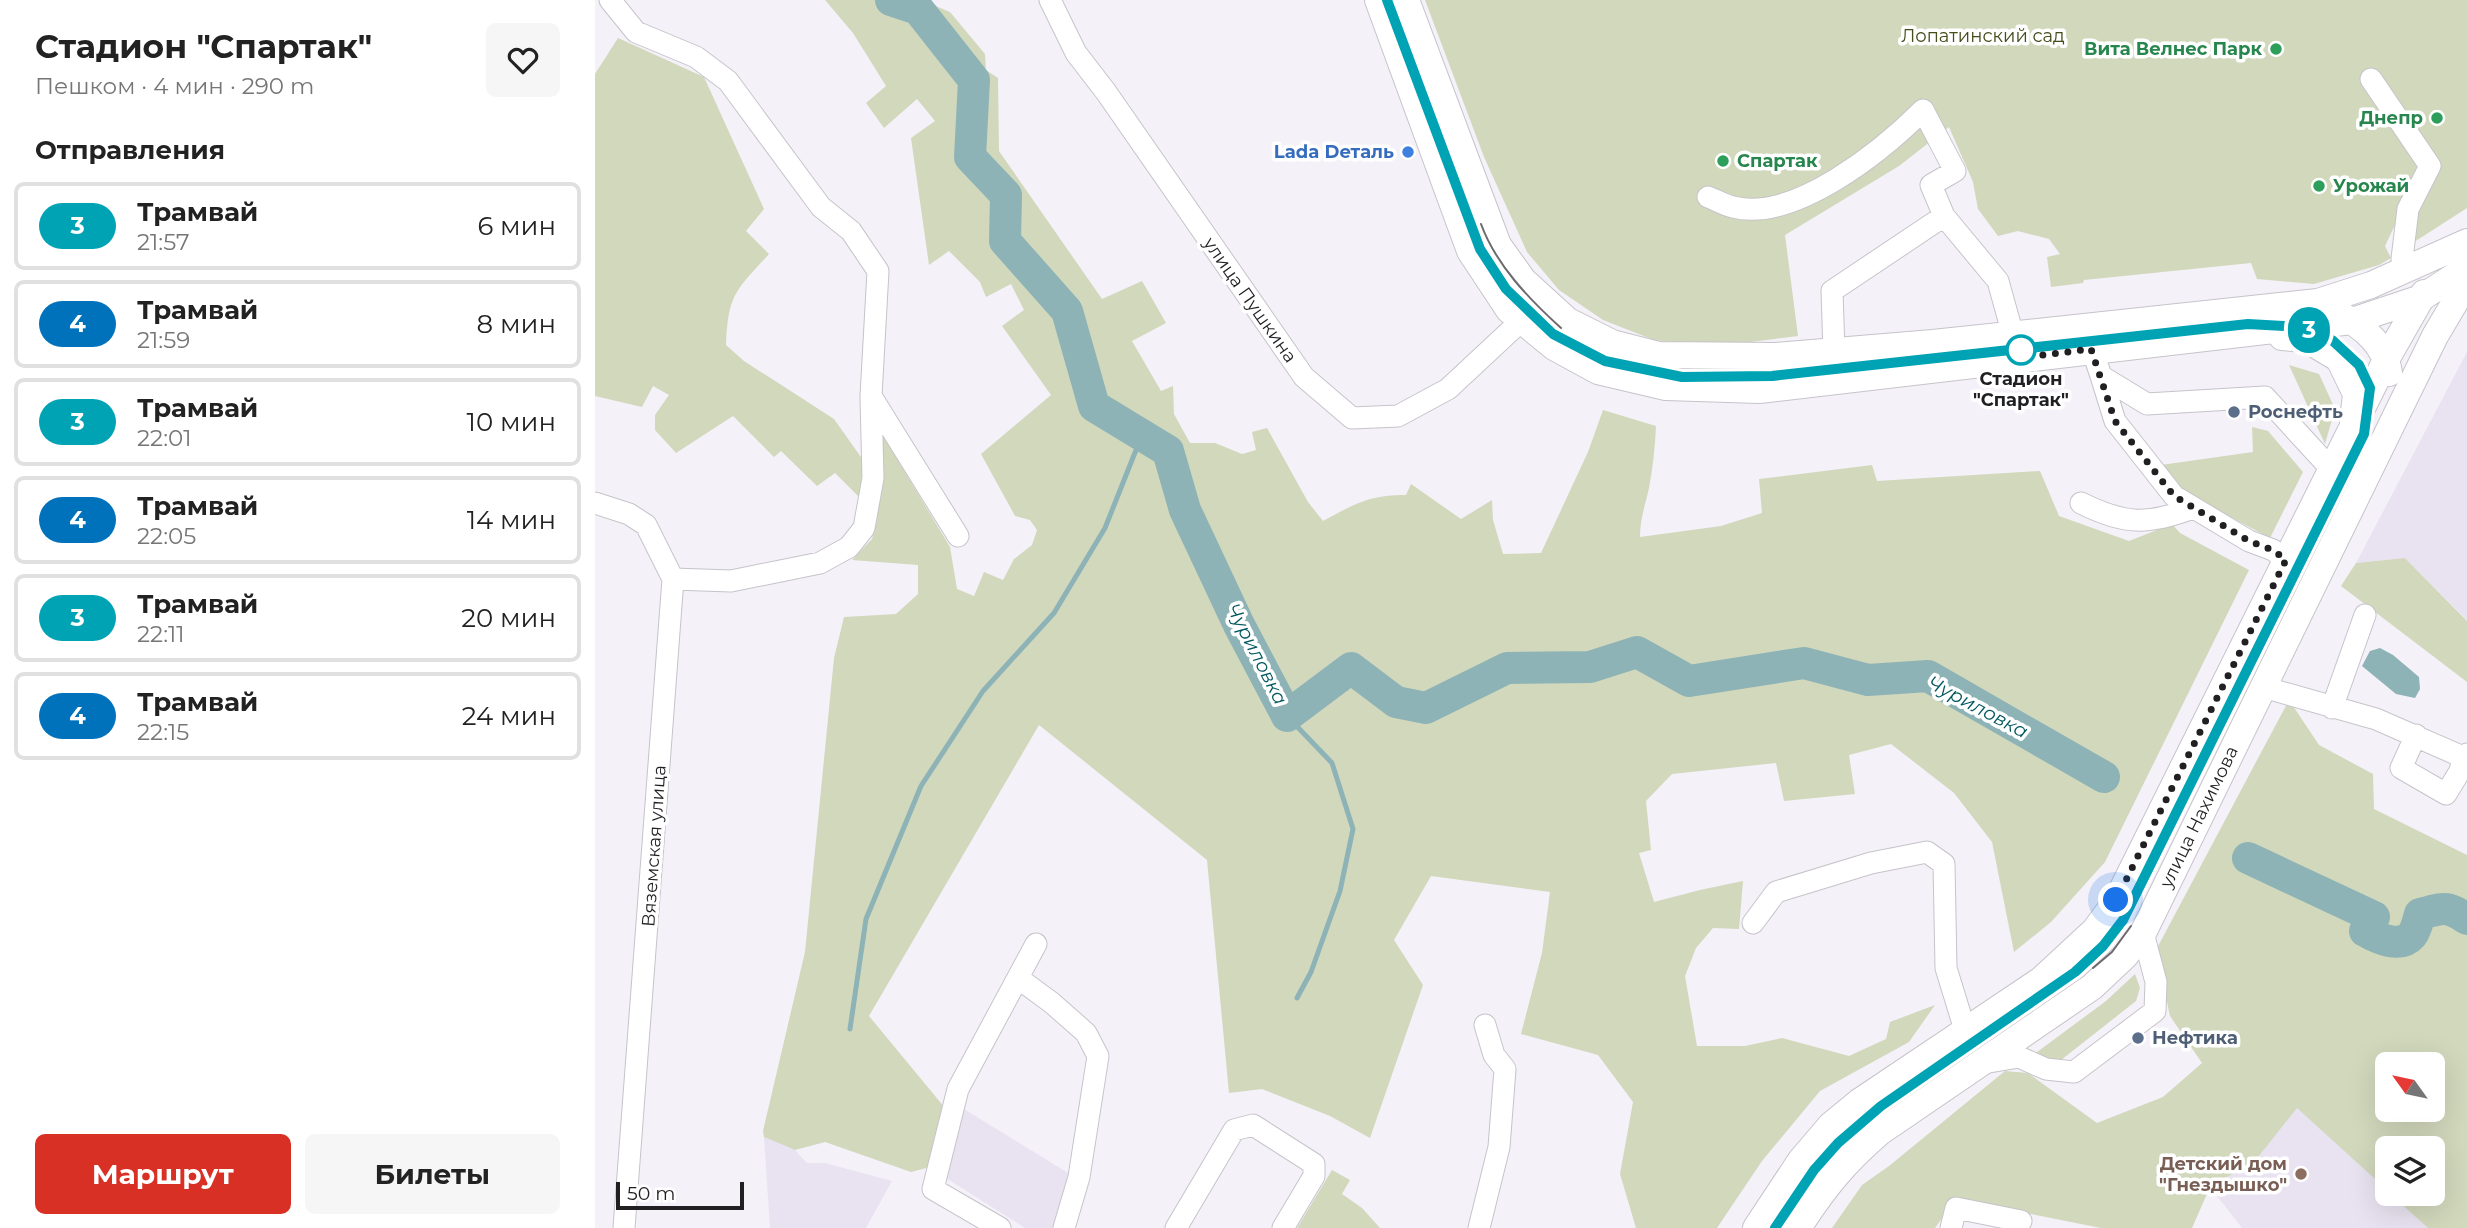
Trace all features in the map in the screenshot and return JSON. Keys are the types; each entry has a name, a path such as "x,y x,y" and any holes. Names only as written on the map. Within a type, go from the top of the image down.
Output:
{"main road":[{"path":"1378,0 1470,251 1509,310 1554,347 1598,371 1667,387 1759,390 1924,372 2089,339 2318,302 2463,253"},
{"path":"1406,0 1498,245 1523,280 1568,320 1612,343 1658,355 1776,356 2013,335 2089,339 2238,335 2351,321 2421,298"},
{"name":"улица Нахимова","path":"1756,1228 1801,1160 1831,1125 1859,1102 2041,980 2095,930 2109,910 2387,358 2421,298 2463,253"},
{"name":"улица Нахимова","path":"1798,1228 1830,1180 1853,1155 1880,1132 2092,987 2125,956 2143,933 2435,335 2467,282"},
{"path":"2318,302 2370,334 2387,358"},
{"name":"улица Нахимова","path":"2238,335 2306,339 2339,359 2355,394 2352,430"},
{"name":"улица Нахимова","path":"2383,440 2391,387 2387,358"}],"street":[{"path":"595,503 629,514 646,525 673,579 731,581 820,563 849,547 864,528 873,478 871,396 878,271 851,231 821,207 728,81 697,57 636,32 610,0"},
{"name":"улица Пушкина","path":"1051,0 1076,52 1304,377 1352,418 1398,416 1448,388 1521,320"},
{"path":"2371,79 2430,166 2408,209 2402,259 2404,271"},
{"path":"1707,197 1734,208 1764,208 1795,199 1840,179 1898,135 1923,110 1955,171 1931,186 1944,216 1998,281 2013,335"},
{"path":"1834,352 1832,291 1944,216"},
{"path":"2089,339 2115,421 2174,496 2249,541 2273,550 2286,560"},
{"path":"2101,376 2147,404 2265,397 2332,470"},
{"path":"871,396 958,536"},
{"path":"2081,503 2126,521 2169,517 2193,508"},
{"name":"Вяземская улица","path":"624,1228 673,579"},
{"path":"2332,708 2365,615"},
{"path":"2263,687 2376,719 2416,736 2464,767 2446,794 2401,768 2416,736"},
{"path":"1753,923 1776,892 1871,863 1927,852 1944,864 1946,968 1965,1030"},
{"path":"1978,1064 2019,1057 2046,1069 2074,1072 2154,1011 2156,982 2143,933"},
{"path":"1000,1228 933,1189 958,1089 1036,944"},
{"path":"1017,978 1052,1003 1086,1034 1098,1056 1079,1177 1064,1228"},
{"path":"1479,1228 1499,1147 1505,1069 1494,1055 1485,1025"},
{"path":"1176,1228 1234,1130 1253,1125 1314,1164 1314,1176 1283,1228"},
{"path":"1951,1228 1956,1208 2021,1221"}],"shaded area":[{"path":"2467,352 2467,620 2405,558 2356,563"},
{"name":"Детский дом \"Гнездышко\"","path":"2297,1107 2375,1179 2375,1206 2403,1206 2428,1228 2242,1228 2210,1187 2255,1161"},
{"path":"964,1109 1073,1176 1057,1228 1025,1228 946,1178"},
{"path":"764,1137 795,1150 807,1163 825,1163 892,1181 866,1228 770,1228"}],"green space":[{"path":"825,0 921,0 950,12 985,54 986,70 998,78 999,151 1102,299 1142,281 1166,323 1132,341 1161,391 1173,386 1174,414 1190,443 1215,443 1242,454 1256,450 1252,432 1267,428 1308,502 1323,521 1362,502 1406,495 1411,484 1461,519 1492,500 1493,520 1503,554 1541,553 1588,452 1603,410 1656,426 1652,472 1640,537 1721,526 1762,513 1759,479 1872,465 1877,481 2040,471 2059,516 2129,541 2172,524 2180,533 2249,570 2105,862 2051,922 2014,952 1992,842 1954,793 1891,744 1849,755 1855,794 1784,801 1776,763 1672,774 1646,801 1651,850 1639,853 1654,902 1743,881 1739,929 1713,928 1696,948 1685,976 1697,1046 1745,1046 1782,1038 1849,1056 1886,1039 1890,1022 1935,1005 1909,1042 1820,1091 1762,1161 1717,1228 1636,1228 1620,1174 1633,1102 1598,1055 1521,1034 1542,953 1550,892 1431,876 1394,940 1423,985 1370,1138 1330,1116 1262,1089 1229,1093 1207,860 1039,725 869,1016 945,1108 930,1167 911,1172 825,1142 795,1150 764,1137 763,1131 805,952 834,658 844,617 896,614 918,594 918,565 852,560 872,539 877,521 879,429 950,547 957,589 974,596 984,572 1003,580 1014,559 1032,545 1037,530 1030,520 1015,516 981,454 1051,395 1002,326 1024,310 1011,284 986,297 980,282 949,251 929,265 911,138 935,121 917,99 884,128 866,103 886,86 853,33"},
{"name":"Лопатинский сад","path":"1425,0 2467,0 2467,208 2411,244 2422,168 2385,246 2391,258 2379,265 2314,284 2257,279 2251,263 2084,280 2083,283 2051,287 2047,257 2060,254 2049,239 2018,231 1998,236 1978,209 1973,182 1949,127 1899,166 1785,235 1798,336 1711,347 1654,340 1603,320 1559,290 1527,252 1484,157"},
{"path":"618,38 704,77 764,209 746,231 769,254 736,294 729,314 726,345 744,361 834,419 863,460 860,498 835,473 817,486 781,451 774,457 733,416 676,453 655,430 655,415 669,395 653,386 642,407 595,396 595,74"},
{"path":"2289,365 2319,374 2335,409 2325,444"},
{"path":"2252,427 2268,431 2303,472 2270,538 2182,491 2161,465 2253,452"},
{"path":"2405,558 2467,621 2467,682 2341,586 2356,563"},
{"path":"2289,700 2319,745 2373,774 2374,809 2467,855 2467,1228 2428,1228 2403,1206 2445,1206 2445,1136 2375,1136 2375,1179 2297,1108 2255,1161 2210,1187 2192,1228 2101,1228 1956,1199 1935,1228 1832,1228 1862,1185 2005,1071 2028,1073 2097,1123 2163,1097 2202,1063 2170,1016 2156,950"},
{"path":"2135,974 2140,988 2136,1001 2056,1064 2033,1055 2106,1001"},
{"path":"1332,1170 1350,1180 1342,1194 1362,1208 1380,1228 1297,1228"}],"water":[{"path":"2380,648 2393,655 2419,677 2420,689 2415,698 2396,694 2362,666 2370,651"}],"waterway":[{"name":"Чуриловка","path":"891,0 918,9 974,80 970,157 1006,195 1005,241 1067,311 1094,406 1168,451 1185,510 1239,625 1287,716 1351,668 1396,702 1426,708 1507,668 1590,667 1637,652 1689,681 1804,663 1868,680 1928,676 2104,777"},
{"path":"850,1029 866,919 921,786 983,691 1054,613 1105,528 1142,435"},
{"path":"1287,716 1332,763 1353,829 1340,891 1311,972 1297,998"},
{"name":"Чуриловка","path":"2248,858 2374,917 2365,931 2389,941 2401,941 2412,935 2420,914 2445,909 2467,919"}],"tram line":[{"path":"1387,0 1480,249 1506,289 1553,334 1605,361 1682,378 1772,376 2248,324 2275,324 2302,327 2335,342 2354,359 2367,380 2370,402 2364,434 2123,920 2103,945 2075,972 1881,1106 1838,1143 1814,1170 1775,1228"},
{"name":"3","path":"1387,0 1480,249 1506,289 1553,334 1605,361 1682,377 1772,376 2248,324 2302,327 2332,340 2359,365 2370,388 2364,434 2123,920 2103,946 2075,972 1881,1106 1838,1143 1814,1170 1775,1228"},
{"path":"1481,224 1504,267 1561,328"},
{"path":"2093,968 2112,952 2131,926"}],"place":[{"name":"Вита Велнес Парк","path":"2276,49"},
{"name":"Днепр","path":"2437,118"},
{"name":"Lada Dеталь","path":"1408,152"},
{"name":"Спартак","path":"1723,161"},
{"name":"Урожай","path":"2319,186"},
{"name":"Стадион \"Спартак\"","path":"2021,350"},
{"name":"Роснефть","path":"2234,412"},
{"name":"Нефтика","path":"2138,1038"},
{"name":"Детский дом \"Гнездышко\"","path":"2301,1174"}],"route":[{"path":"2021,350 2027,357 2091,349 2115,421 2174,496 2249,541 2273,550 2286,560 2116,900"}]}
